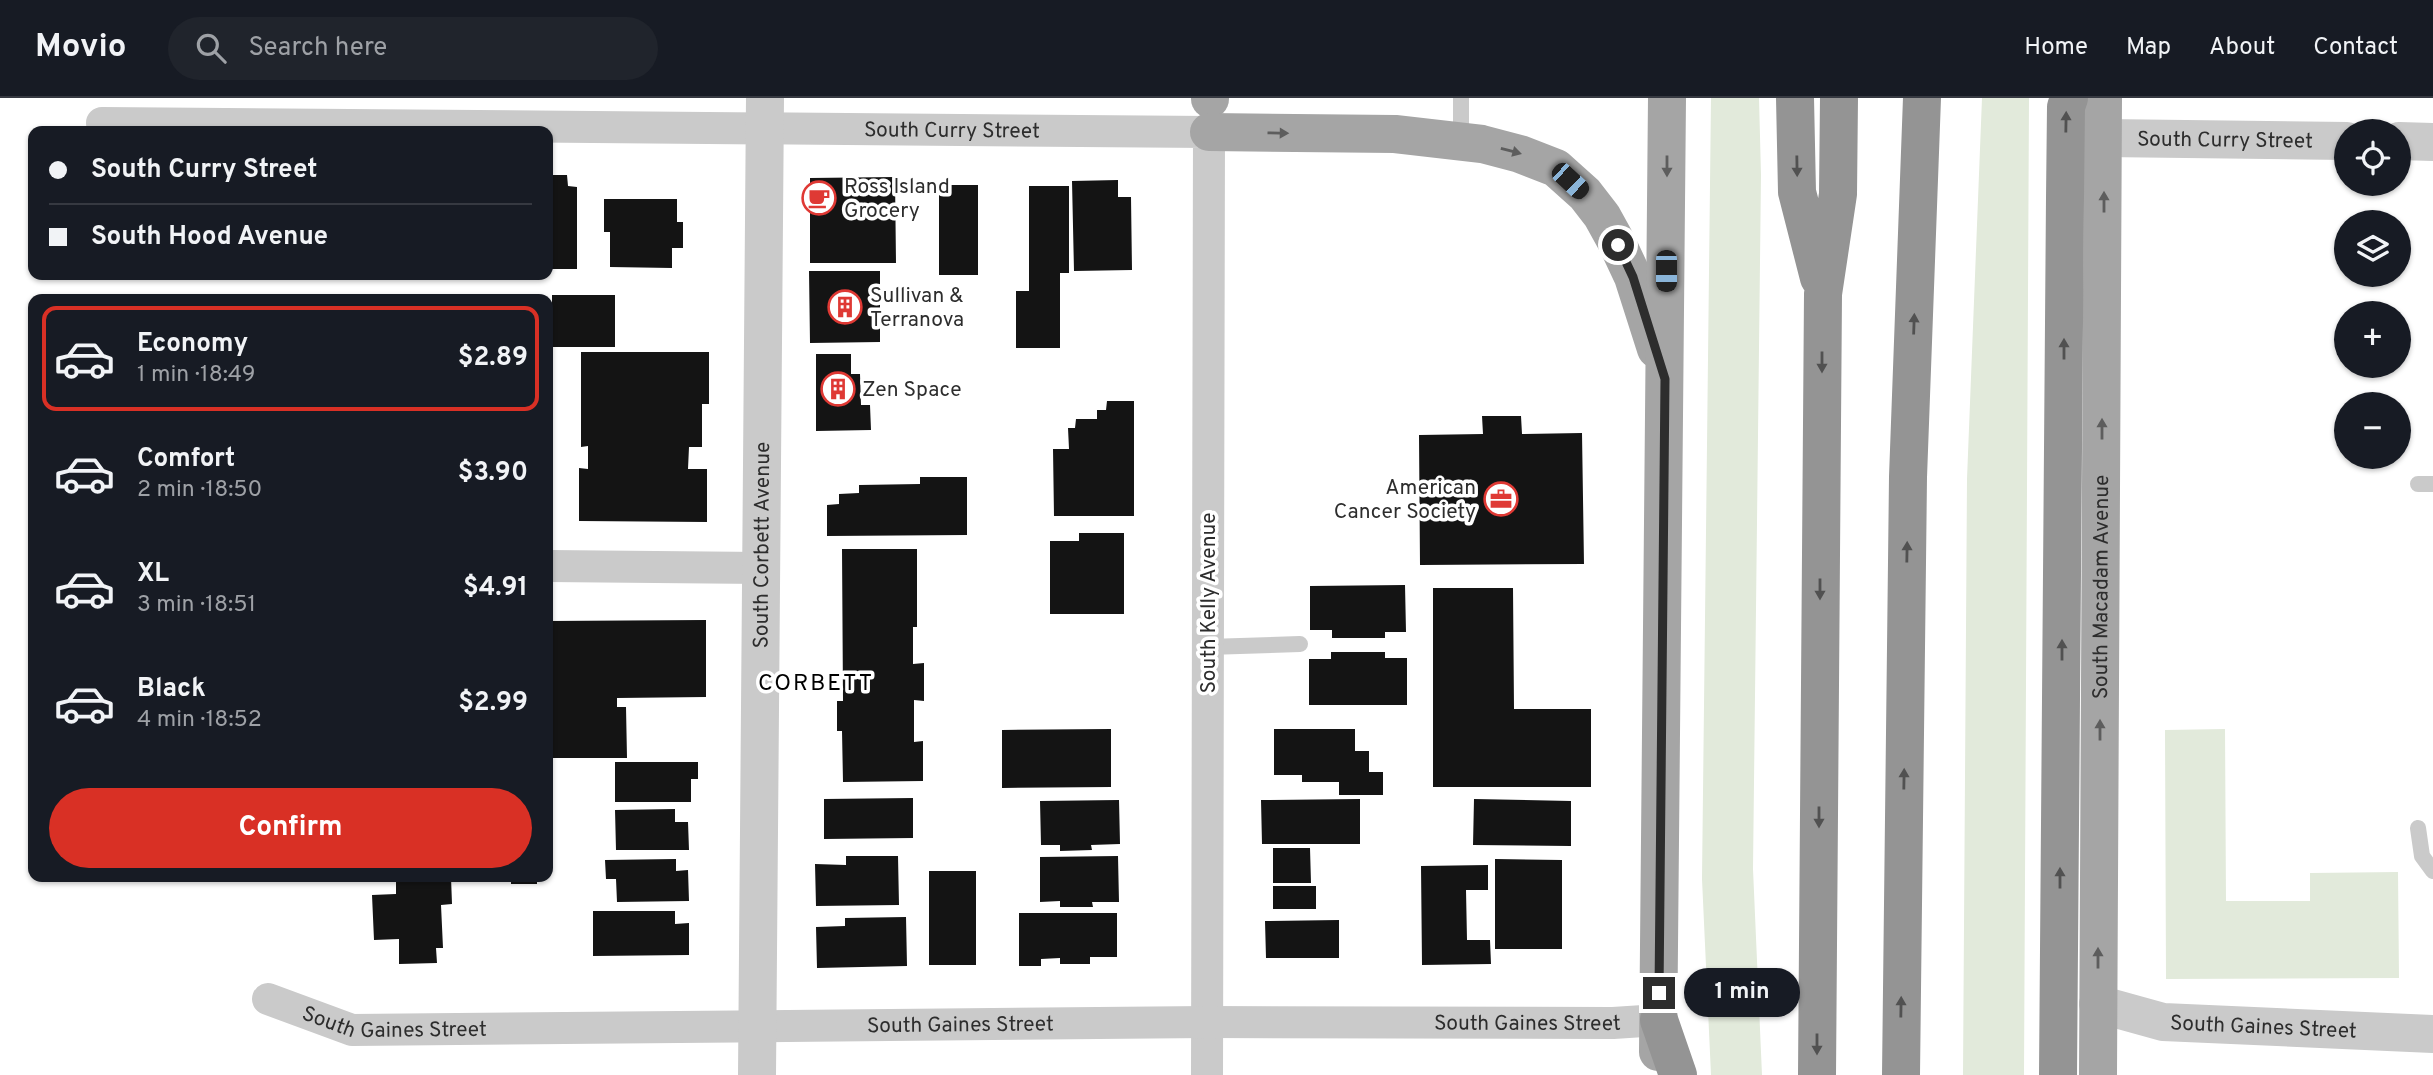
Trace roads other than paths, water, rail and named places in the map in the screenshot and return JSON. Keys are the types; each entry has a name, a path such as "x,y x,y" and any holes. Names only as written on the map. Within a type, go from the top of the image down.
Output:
{"highway":[{"path":"1795,98 1797,192 1822,294"},
{"path":"1817,1075 1822,294 1838,194 1839,98"},
{"path":"1901,1075 1908,477 1922,98"},
{"path":"2058,1075 2068,98"},
{"path":"1659,1020 1678,1075"}],"main road":[{"path":"1658,1075 1667,98"},
{"name":"South Macadam Avenue","path":"2098,1075 2103,98"},
{"name":"South Curry Street","path":"1210,109 1461,141 1520,153 1556,168 1585,194 1602,216 1633,277 1665,379"}],"street":[{"name":"South Curry Street","path":"102,123 318,111 766,113 1210,109"},
{"name":"South Kelly Avenue","path":"1207,1075 1210,109"},
{"name":"South Corbett Avenue","path":"757,1075 766,113"},
{"name":"South Curry Street","path":"2104,138 2334,141"},
{"path":"2411,141 2433,142"},
{"path":"553,566 762,568"},
{"name":"South Gaines Street","path":"268,999 352,1030 1208,1022 1613,1023 1659,1020"},
{"name":"South Gaines Street","path":"2098,1004 2163,1022 2433,1034"}],"lane":[{"path":"1461,98 1461,141"},
{"path":"1208,647 1300,644"},
{"path":"2417,828 2421,856 2433,871"}],"place":[{"name":"Ross Island Grocery","path":"819,198"},
{"name":"Sullivan & Terranova","path":"845,307"},
{"name":"Zen Space","path":"838,389"},
{"name":"American Cancer Society","path":"1501,499"}],"district":[{"name":"CORBETT","path":"816,682"}]}
